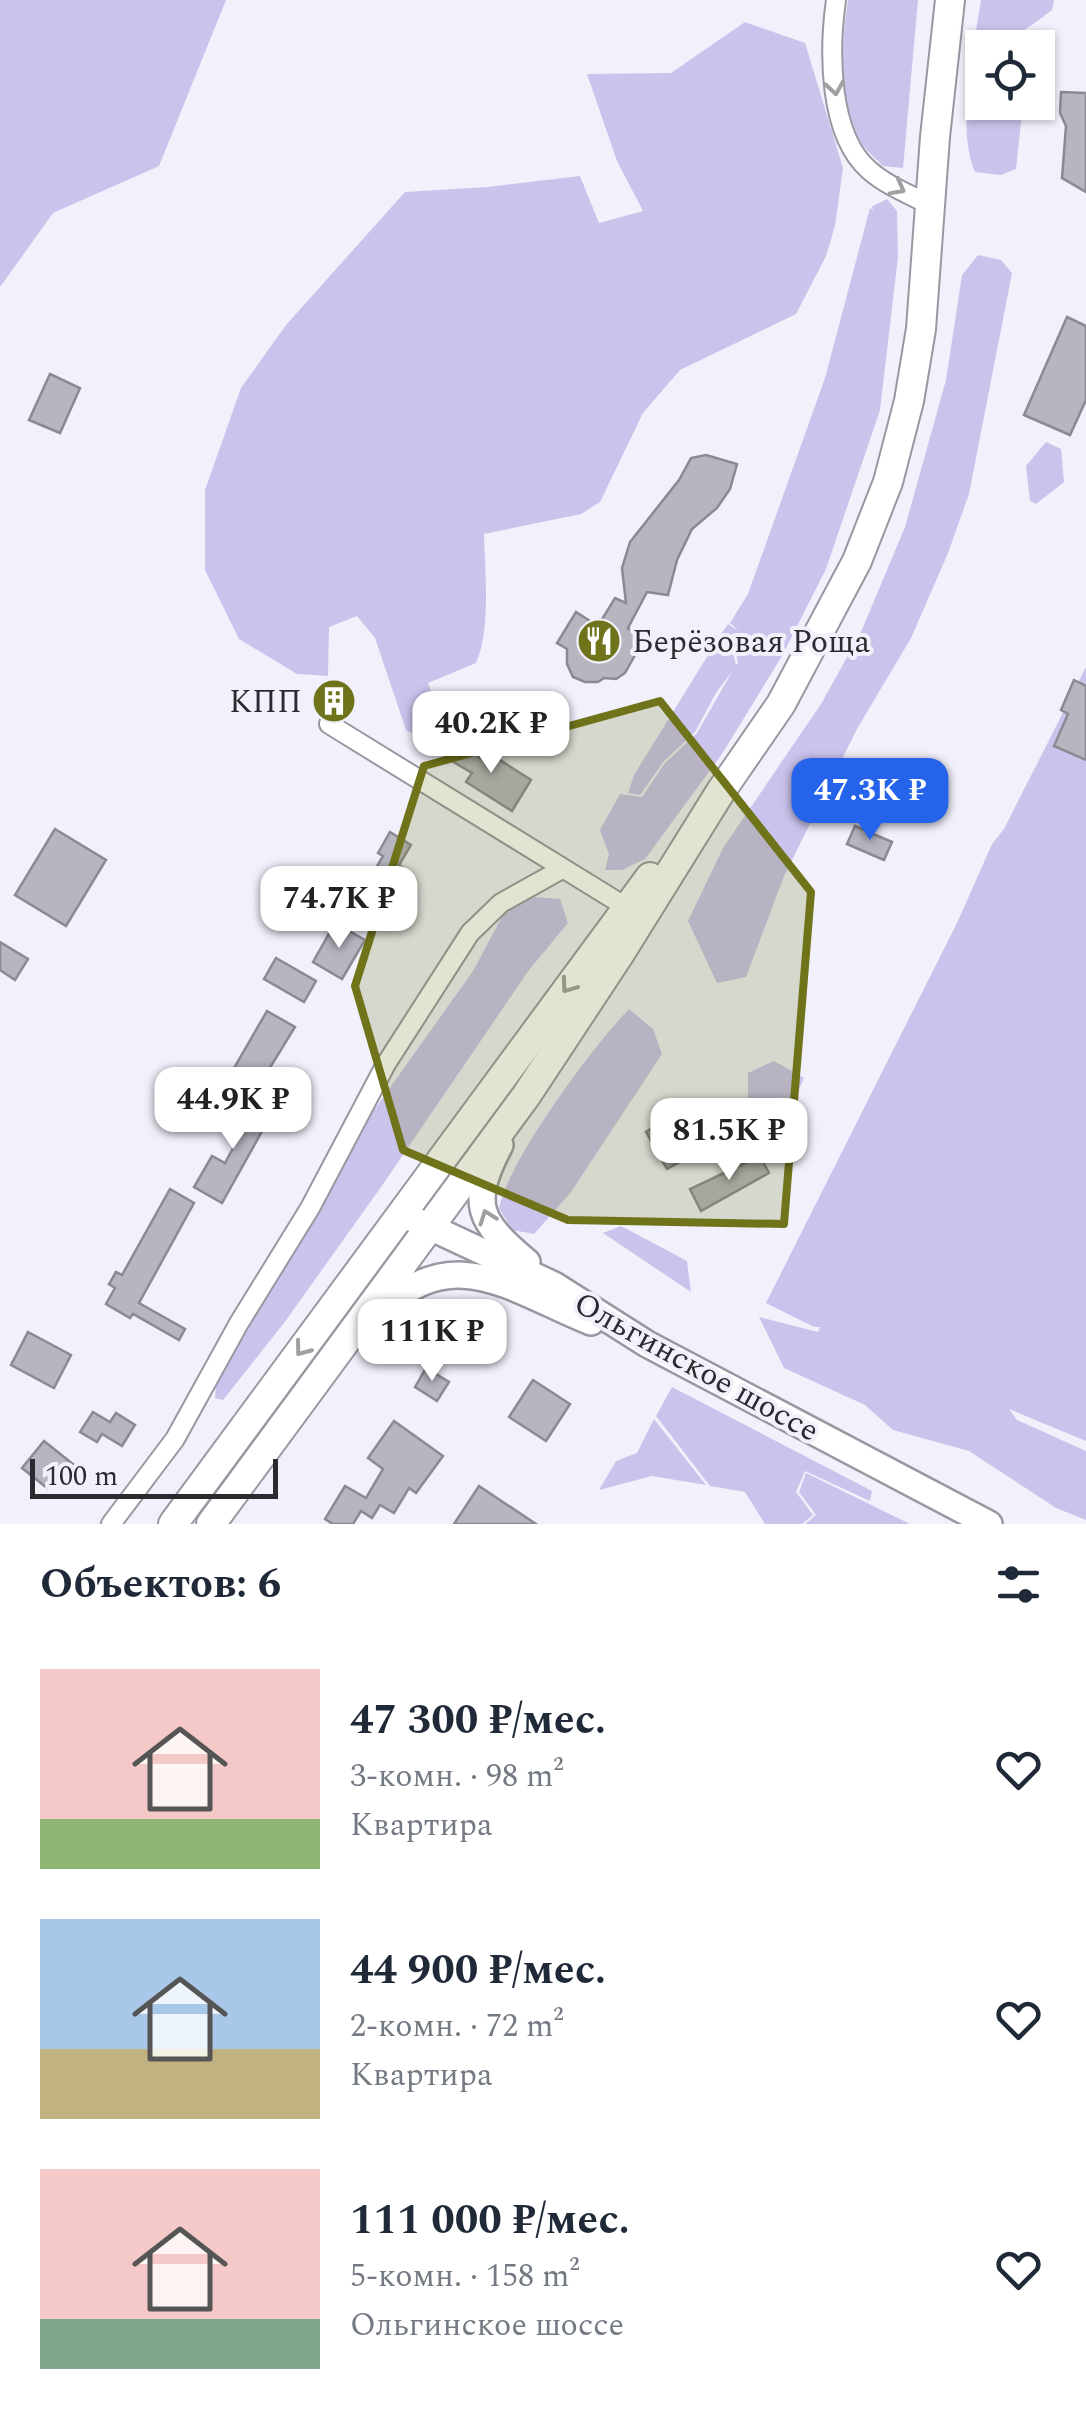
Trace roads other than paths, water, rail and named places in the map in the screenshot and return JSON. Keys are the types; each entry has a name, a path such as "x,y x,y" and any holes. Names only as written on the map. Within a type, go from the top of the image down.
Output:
{"main road":[{"path":"212,1524 526,1096 721,791 782,704 857,562 888,482 909,401 921,329 950,0"},
{"path":"173,1524 626,908 721,791"},
{"path":"526,1096 484,1175 481,1200 493,1233 554,1285"},
{"name":"Ольгинское шоссе","path":"402,1214 554,1285 647,1344 990,1524"},
{"path":"345,1343 394,1296 413,1284 432,1276 472,1275 502,1283 647,1344"}],"street":[{"path":"836,0 832,70 852,150 888,184 930,204"},
{"path":"329,724 626,908"},
{"path":"110,1524 176,1440 239,1323 310,1208 386,1064 470,933 502,903 562,868"}],"place":[{"name":"Берёзовая Роща","path":"599,641"},
{"name":"КПП","path":"334,701"}]}
